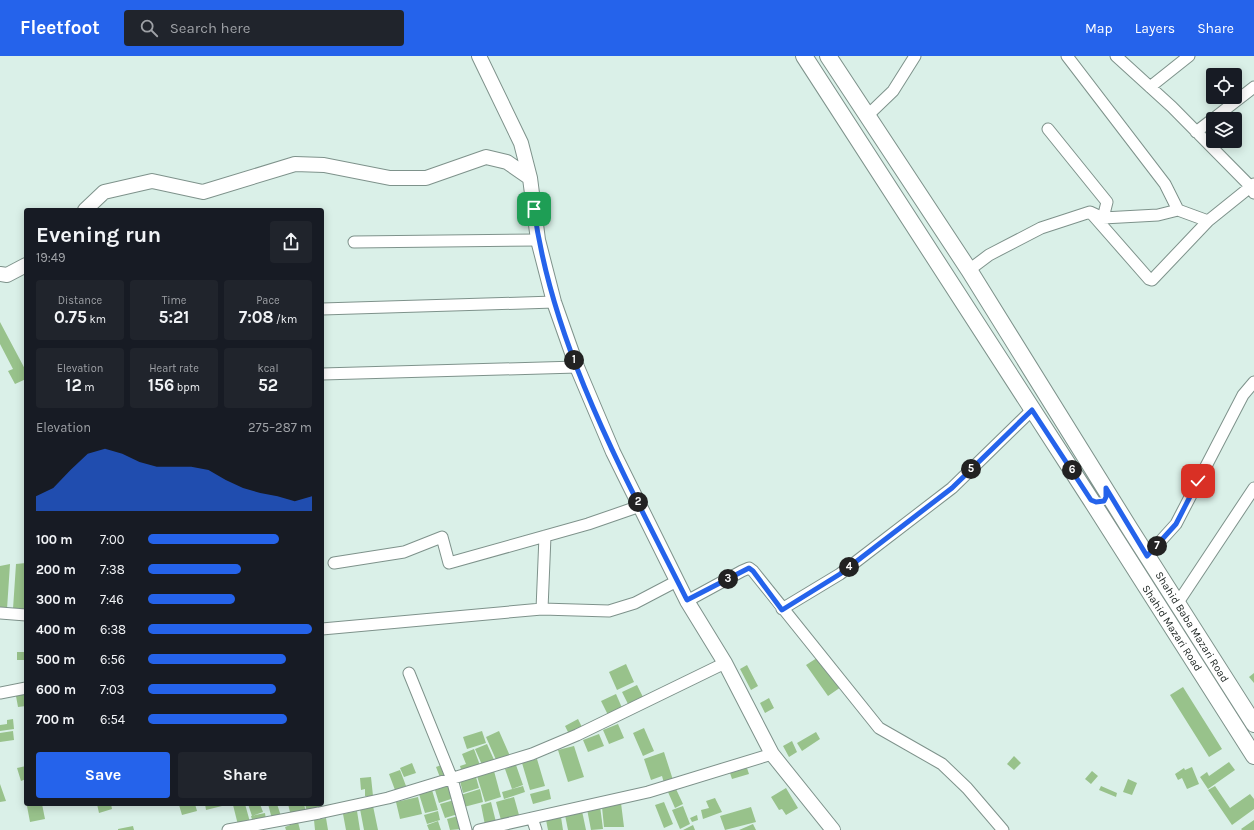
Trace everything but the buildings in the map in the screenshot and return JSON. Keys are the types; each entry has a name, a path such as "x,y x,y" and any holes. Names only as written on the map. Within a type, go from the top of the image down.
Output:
{"main road":[{"name":"Shahid Mazari Road","path":"804,56 1091,500 1254,756"},
{"name":"Shahid Baba Mazari Road","path":"828,56 969,270 1177,604 1254,724"},
{"path":"1091,500 1096,502 1104,501 1106,497 1106,488"},
{"path":"1115,539 1113,530 1115,526 1121,524 1130,529"}],"street":[{"path":"479,56 521,143 530,178 538,240 554,302 577,367 613,452 687,600 725,663 772,754 833,830"},
{"path":"867,116 893,91 915,56"},
{"path":"1067,56 1165,184 1178,210"},
{"path":"1090,212 1149,279 1152,280 1208,221 1253,188 1150,87 1116,56"},
{"path":"1150,87 1189,56"},
{"path":"1222,112 1254,87"},
{"path":"1196,132 1206,124"},
{"path":"1048,129 1107,202 1103,218"},
{"path":"88,208 104,192 145,182 152,181 203,192 296,164 324,165 390,178 426,178 486,157 507,162 530,178"},
{"path":"969,270 989,255 1041,228 1090,212 1103,218 1158,215 1178,210 1208,221"},
{"path":"354,242 538,240"},
{"path":"0,274 6,275 24,266"},
{"path":"324,309 554,302"},
{"path":"324,374 577,367"},
{"path":"1147,556 1176,524 1243,395 1254,382"},
{"path":"782,610 840,574 952,488 1032,410"},
{"path":"1177,604 1254,488"},
{"path":"334,563 404,552 442,537 449,563 545,536 640,506"},
{"path":"542,609 545,536"},
{"path":"687,600 749,568 753,571 782,610 879,728 942,764 967,788 1003,830"},
{"path":"324,629 542,609 609,611 634,603 677,581"},
{"path":"0,613 24,615"},
{"path":"228,830 388,798 539,751 577,735 725,663"},
{"path":"409,674 452,779 466,830"},
{"path":"0,693 24,688"},
{"path":"479,830 648,792 772,754"},
{"path":"532,818 536,830"}],"route":[{"path":"534,209 538,240 554,302 577,367 613,452 687,600 749,568 753,571 782,610 789,604 840,574 952,488 1032,410 1091,500 1096,502 1104,501 1106,497 1106,488 1147,556 1176,524 1198,481"}]}
